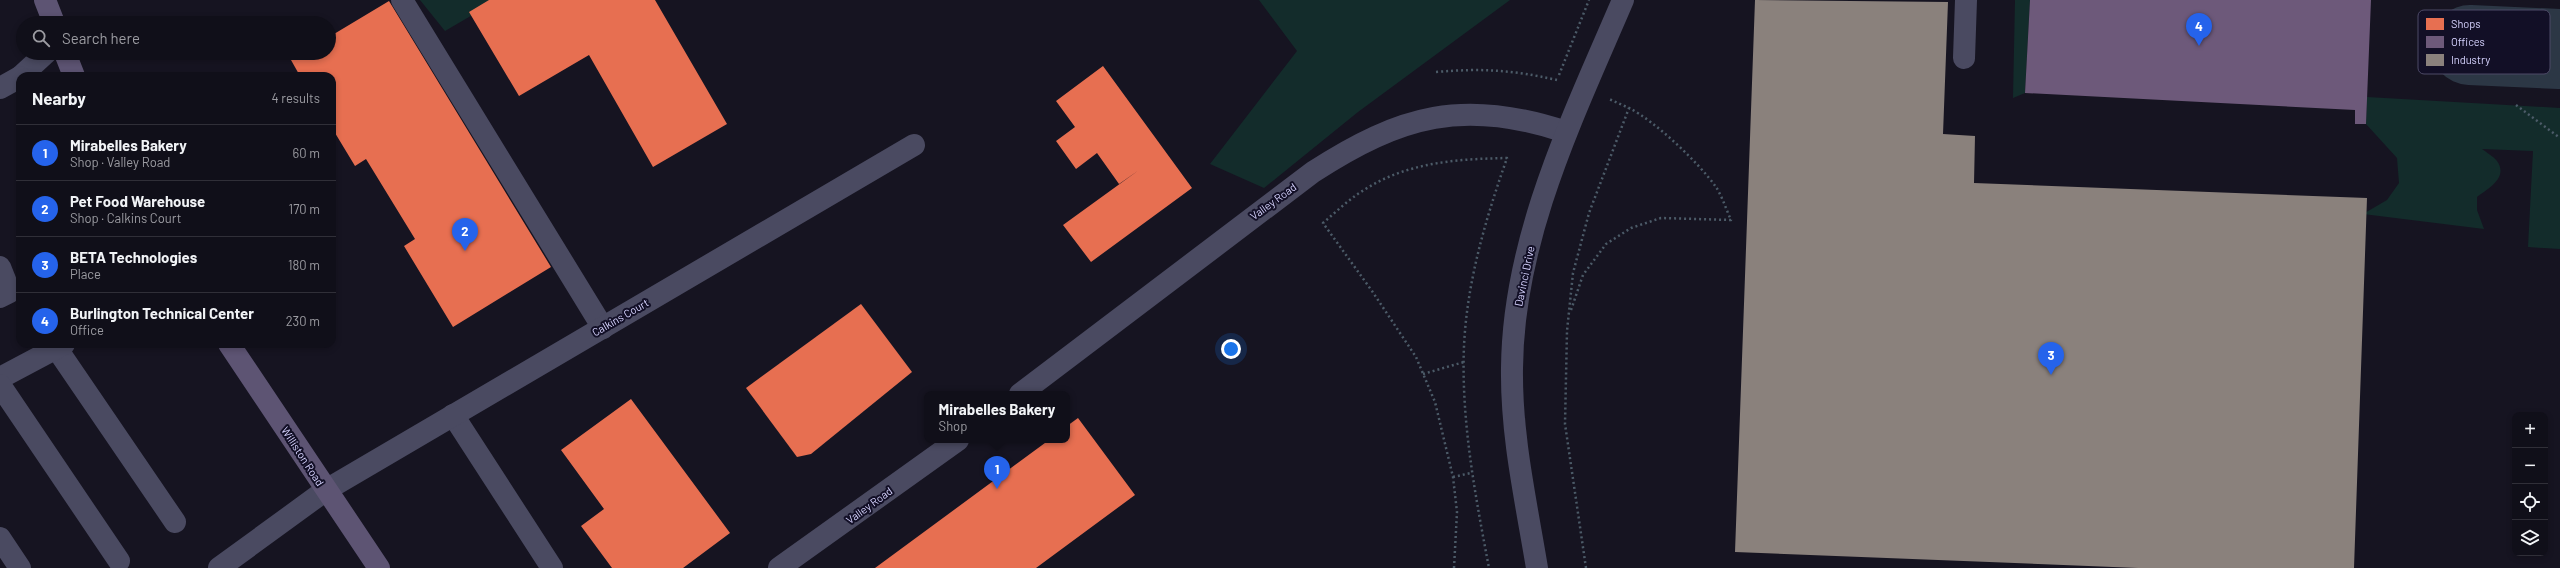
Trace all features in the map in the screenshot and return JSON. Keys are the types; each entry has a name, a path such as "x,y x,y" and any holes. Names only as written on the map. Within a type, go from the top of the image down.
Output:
{"main road":[{"path":"45,0 51,16"},
{"path":"68,60 72,72"},
{"name":"Williston Road","path":"232,348 379,568"}],"street":[{"path":"402,0 603,328"},
{"name":"Davinci Drive","path":"1538,568 1519,469 1514,420 1512,367 1515,325 1523,274 1533,232 1566,132 1623,0"},
{"path":"1964,58 1966,0"},
{"path":"25,72 38,60"},
{"path":"0,88 16,78"},
{"name":"Valley Road","path":"1024,391 1313,172 1349,149 1384,132 1420,120 1459,114 1496,115 1530,120 1566,132"},
{"name":"Calkins Court","path":"219,568 326,490 914,144"},
{"path":"0,267 10,292 0,297"},
{"path":"0,378 56,348"},
{"path":"61,348 175,522"},
{"path":"0,385 119,561"},
{"path":"453,415 552,568"},
{"name":"Valley Road","path":"779,568 954,443"},
{"path":"0,538 20,568"}],"path":[{"path":"1557,80 1589,0"},
{"path":"1436,72 1474,69 1513,70 1585,88 1640,114 1692,160 1716,187 1731,220 1661,218 1631,228 1606,244 1583,275 1569,314"},
{"path":"2516,105 2560,138"},
{"path":"1586,568 1566,424 1569,314 1573,273 1589,213 1629,108"},
{"path":"1454,568 1457,512 1453,477 1435,402 1416,357 1381,304 1323,223 1364,190 1415,167 1461,159 1507,158 1491,202 1477,255 1469,296 1464,362 1464,395 1472,473 1489,568"},
{"path":"1423,374 1464,362"},
{"path":"1453,477 1472,473"}],"green space":[{"path":"420,0 498,0 445,31"},
{"path":"1259,0 1510,0 1358,112 1264,188 1210,164 1297,51"},
{"path":"2015,0 2030,0 2025,93 2013,98"},
{"path":"2367,97 2560,108 2560,249 2528,247 2533,151 2482,149 2497,161 2500,167 2499,178 2491,187 2477,197 2477,210 2484,229 2363,214 2387,200 2399,183 2397,158 2366,124"}],"building: Shops":[{"path":"489,0 655,0 727,124 653,167 589,55 519,96 469,12"},
{"path":"389,1 551,267 453,327 404,246 415,239 366,159 355,166 336,135 336,72 298,72 291,60 336,60 336,33"},
{"path":"1103,66 1192,188 1091,262 1063,225 1139,170 1119,184 1097,153 1076,169 1056,141 1075,127 1056,101"},
{"path":"861,304 912,372 811,454 797,457 746,388"},
{"path":"631,399 730,533 683,568 612,568 581,526 604,509 561,450"},
{"path":"1078,418 1135,495 1036,568 875,568 1045,443 1070,443 1070,424"}],"building: Offices":[{"path":"2030,0 2371,0 2366,124 2355,124 2355,110 2025,93"}],"building: Industry":[{"path":"1755,0 1948,2 1943,134 1975,136 1974,183 2367,198 2354,568 2138,568 1735,552"}],"taxiway":[{"path":"2550,49 2560,49"}],"place":[{"name":"Burlington Technical Center","path":"2199,46"},
{"name":"Pet Food Warehouse","path":"465,251"},
{"name":"BETA Technologies","path":"2051,375"},
{"name":"Mirabelles Bakery","path":"997,489"}]}
